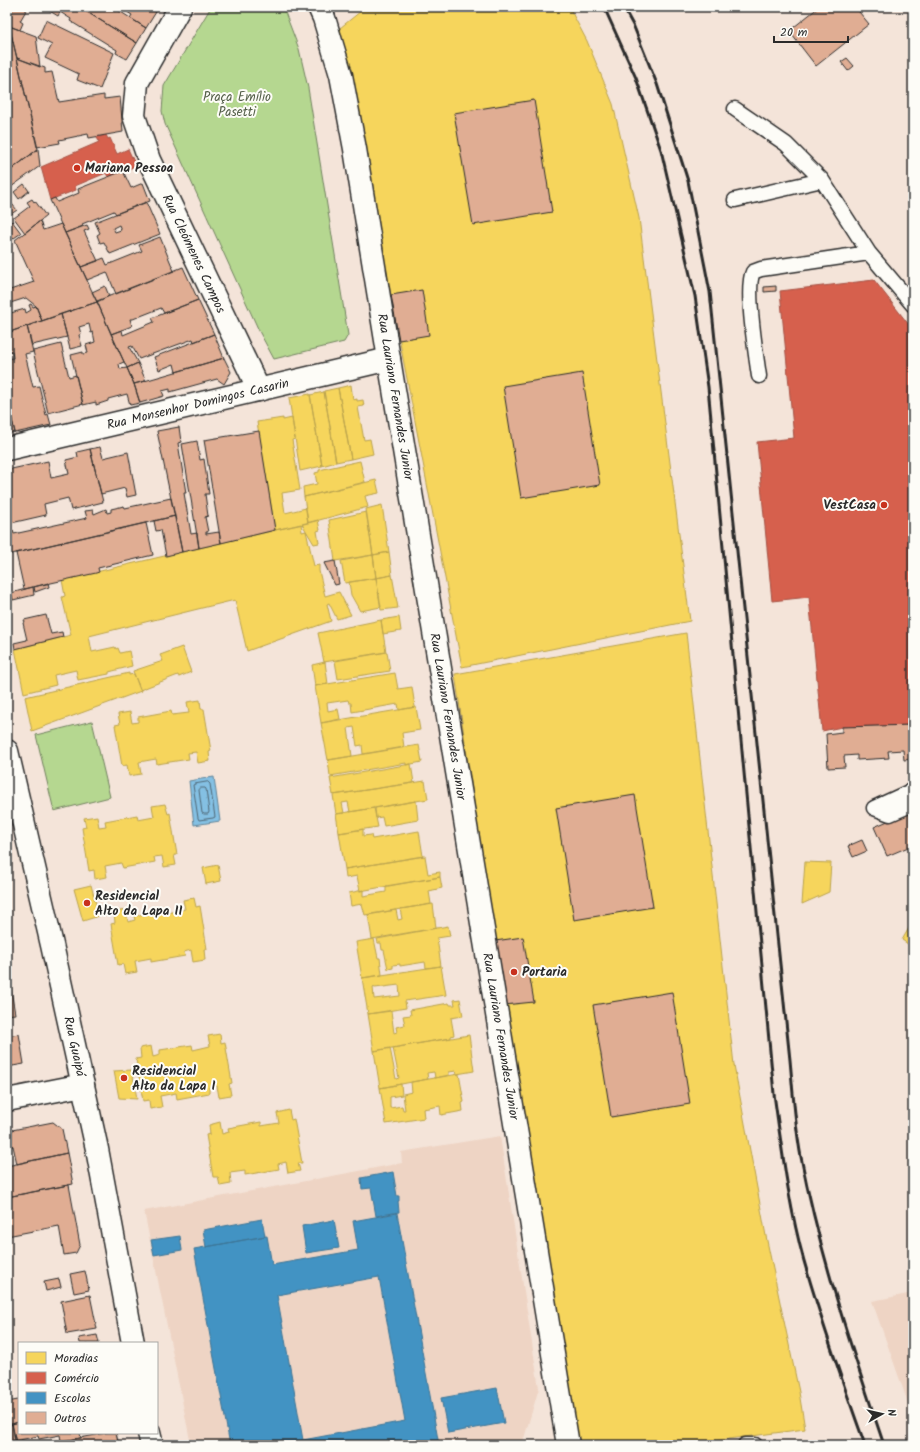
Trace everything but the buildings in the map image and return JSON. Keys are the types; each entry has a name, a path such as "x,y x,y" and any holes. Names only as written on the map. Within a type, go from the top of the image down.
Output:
{"street":[{"name":"Rua Cleómenes Campos","path":"180,7 137,83 134,116 149,160 259,390"},
{"name":"Rua Lauriano Fernandes Junior","path":"319,7 324,18 341,75 357,157 564,1440"},
{"name":"Rua Monsenhor Domingos Casarin","path":"7,449 389,359"},
{"name":"Rua Guaipá","path":"7,751 83,1085 133,1342"},
{"path":"7,1100 83,1085"},
{"path":"149,1434 152,1445"}],"lane":[{"path":"734,108 786,144 822,180 869,253 913,305"},
{"path":"735,200 822,180"},
{"path":"759,376 749,293 751,275 753,272 761,269 869,253"},
{"path":"913,790 874,808 890,814 913,804"},
{"path":"745,1445 755,1445"}],"shaded area":[{"path":"500,1136 539,1388 522,1445 191,1445 144,1211 402,1163 401,1152"},
{"path":"913,1293 913,1417 872,1301"}],"green space":[{"name":"Praça Emílio Pasetti","path":"211,7 283,7 299,49 308,88 348,335 344,342 274,359 260,333 165,124 162,111 164,86"},
{"path":"92,721 110,797 54,811 36,735"}],"water":[{"path":"214,777 220,821 194,825 189,781"}],"railway":[{"path":"604,7 636,78 661,150 695,296 708,387 774,1094 783,1157 794,1220 804,1261 833,1353 865,1445"},
{"path":"623,7 634,27 657,84 688,181 710,292 799,1145 817,1230 827,1266 884,1445"}],"place":[{"name":"Mariana Pessoa","path":"77,168"},
{"name":"VestCasa","path":"884,505"},
{"name":"Residencial Alto da Lapa II","path":"87,903"},
{"name":"Portaria","path":"514,972"},
{"name":"Residencial Alto da Lapa I","path":"124,1078"}]}
